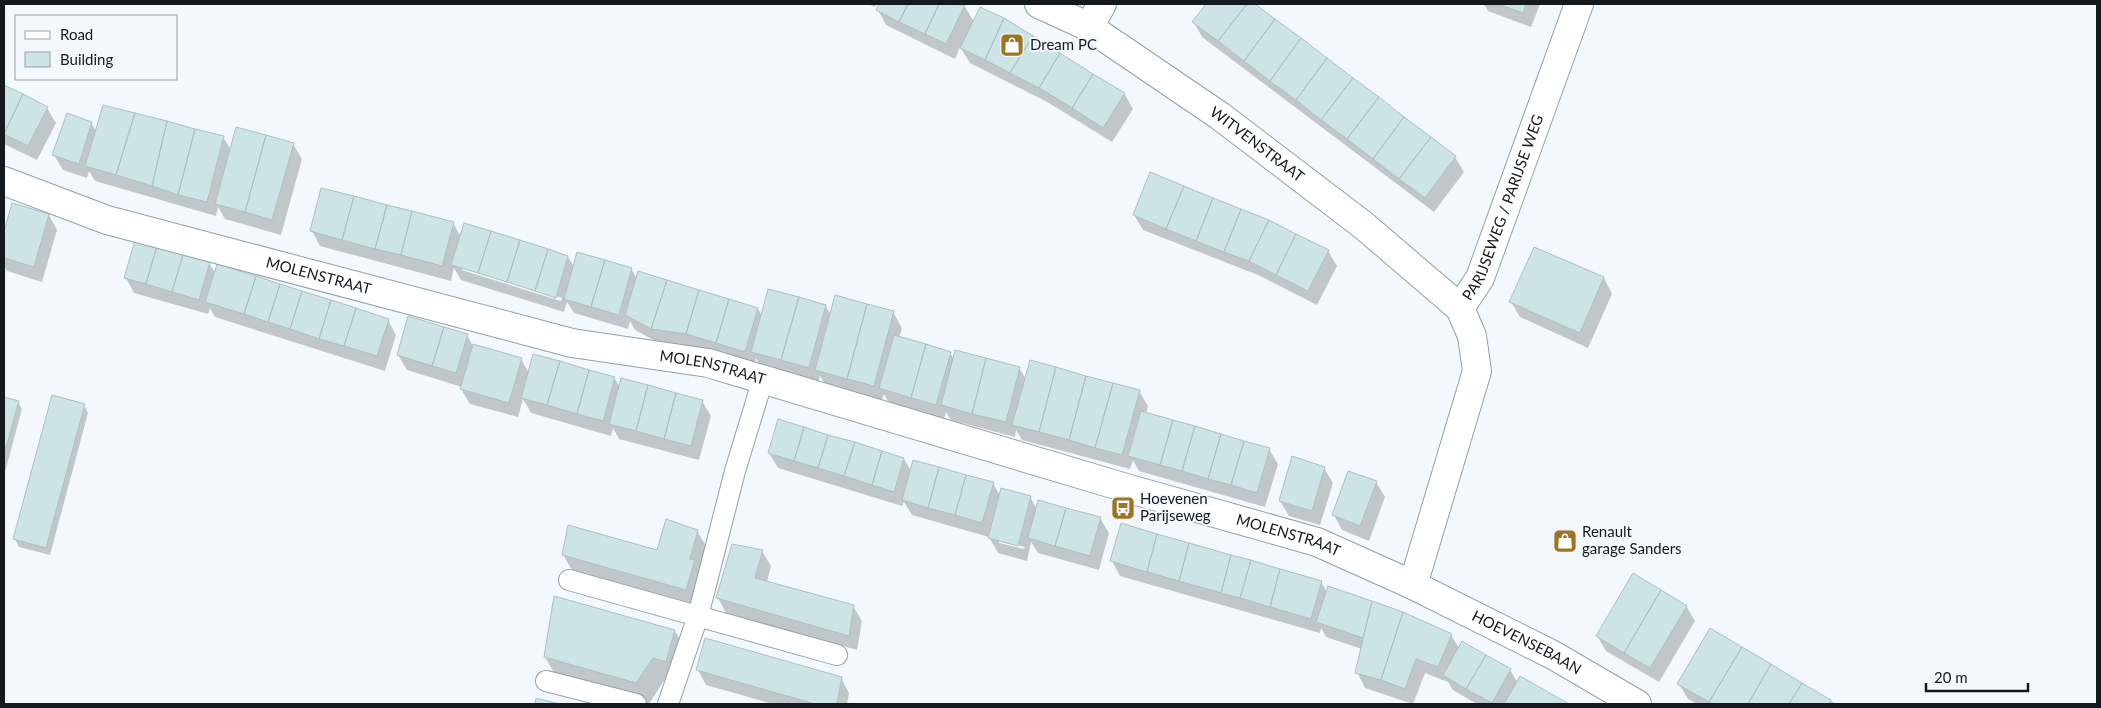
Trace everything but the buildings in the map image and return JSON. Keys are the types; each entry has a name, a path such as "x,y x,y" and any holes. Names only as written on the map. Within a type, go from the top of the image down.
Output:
{"street":[{"name":"WITVENSTRAAT","path":"1039,4 1089,27 1220,116 1363,225 1460,308"},
{"path":"1089,27 1102,4"},
{"name":"PARIJSEWEG / PARIJSE WEG","path":"1413,585 1476,371 1472,336 1460,308 1480,278 1579,4"},
{"name":"MOLENSTRAAT","path":"4,181 107,220 562,340 708,363 1126,488 1317,542 1413,585"},
{"name":"HOEVENSEBAAN","path":"1413,585 1553,655 1637,704"}],"lane":[{"path":"668,704 698,616 735,471 763,379"},
{"path":"569,580 838,655"},
{"path":"546,681 636,704"}],"place":[{"name":"Dream PC","path":"1012,45"},
{"name":"Hoevenen Parijseweg","path":"1123,508"},
{"name":"Renault garage Sanders","path":"1565,541"}]}
